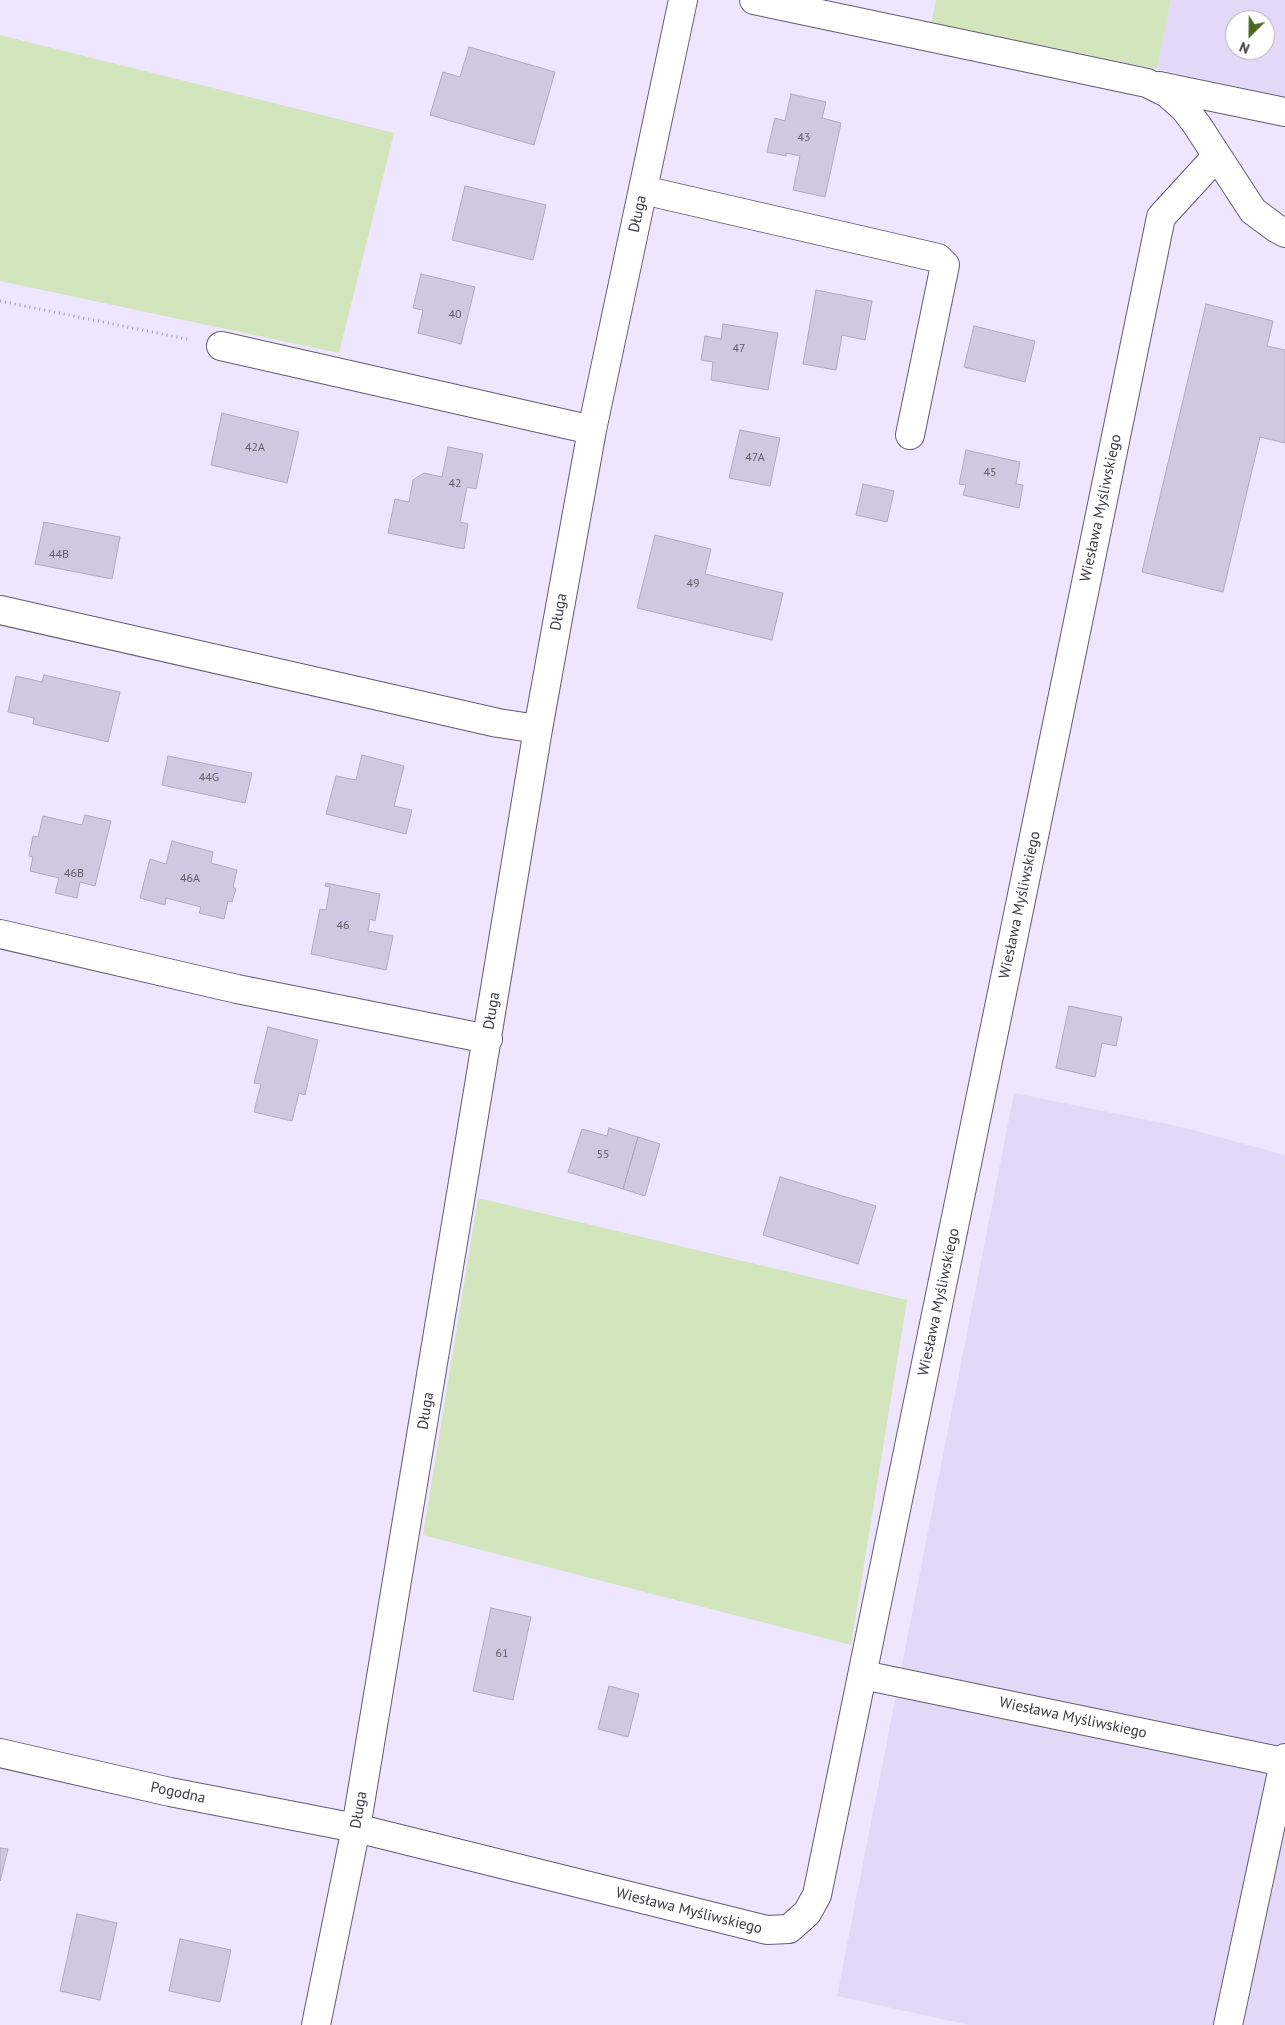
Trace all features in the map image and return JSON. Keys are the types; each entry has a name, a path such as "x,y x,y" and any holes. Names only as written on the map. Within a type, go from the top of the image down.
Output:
{"street":[{"name":"Długa","path":"316,2025 356,1828 538,729 592,430 683,0"},
{"path":"754,0 1285,112"},
{"path":"1147,83 1167,93 1184,108 1253,211 1285,233"},
{"name":"Wiesława Myśliwskiego","path":"356,1828 767,1930 789,1929 808,1913 817,1896 1161,217 1217,156"},
{"path":"643,190 938,258 945,265 910,435"},
{"path":"221,346 592,430"},
{"path":"0,610 498,723 538,729"},
{"path":"0,934 237,988 488,1039"},
{"name":"Wiesława Myśliwskiego","path":"862,1675 1285,1760 1278,1821 1228,2025"},
{"name":"Pogodna","path":"0,1753 170,1792 356,1828"}],"path":[{"path":"0,301 221,346"}],"shaded area":[{"path":"1171,0 1285,0 1285,97 1157,69"},
{"path":"1014,1093 1182,1127 1285,1155 1285,2025 969,2025 837,1996"}],"green space":[{"path":"936,0 1171,0 1157,69 931,23"},
{"path":"0,35 394,133 339,353 0,281"},
{"path":"478,1198 907,1300 851,1645 423,1535"}],"building":[{"path":"469,47 555,72 534,145 430,115 443,72 460,77"},
{"path":"791,94 826,102 822,118 841,123 825,197 793,190 800,156 786,153 786,156 767,152 775,118 785,121"},
{"path":"465,186 546,205 533,260 452,240"},
{"path":"421,274 475,287 461,344 418,333 423,310 413,308"},
{"path":"816,290 872,301 865,340 842,335 836,370 803,364"},
{"path":"1206,304 1273,321 1267,346 1285,350 1285,443 1260,437 1223,592 1142,572"},
{"path":"723,324 778,333 768,390 711,380 713,362 701,360 705,336 721,339"},
{"path":"974,326 1035,341 1025,382 964,367"},
{"path":"222,413 299,432 287,483 211,465"},
{"path":"740,430 780,438 770,486 729,478"},
{"path":"448,447 483,454 476,489 467,487 460,522 468,524 464,549 388,533 395,499 409,502 413,480 424,473 442,477"},
{"path":"966,450 1020,462 1016,484 1023,485 1019,508 963,495 966,485 959,484"},
{"path":"863,484 894,491 887,522 856,515"},
{"path":"44,522 120,537 112,579 35,564"},
{"path":"655,535 711,549 705,574 783,593 772,640 637,608"},
{"path":"44,675 120,692 108,742 33,724 34,718 8,712 16,676 42,682"},
{"path":"362,755 404,766 394,806 412,810 406,834 326,814 336,776 356,780"},
{"path":"168,756 252,773 245,803 162,785"},
{"path":"85,815 111,821 95,886 80,882 77,898 55,893 59,878 30,871 33,857 29,856 33,836 38,837 43,816 82,825"},
{"path":"172,841 213,852 211,863 237,870 233,887 236,889 232,902 228,901 224,919 199,913 201,907 166,898 165,905 140,898 150,859 166,864"},
{"path":"326,883 380,894 375,921 370,919 368,931 393,936 386,970 311,954 320,909 326,910 330,887 325,886"},
{"path":"1069,1006 1122,1017 1116,1046 1102,1043 1095,1077 1056,1068"},
{"path":"268,1027 318,1040 305,1095 299,1093 292,1121 254,1112 261,1084 254,1083"},
{"path":"609,1128 638,1137 623,1189 568,1172 582,1129 607,1136"},
{"path":"638,1137 660,1144 645,1196 623,1189"},
{"path":"780,1177 876,1206 858,1264 763,1235"},
{"path":"491,1608 531,1617 513,1700 473,1691"},
{"path":"609,1686 639,1694 628,1737 598,1729"},
{"path":"0,1848 8,1849 0,1881"},
{"path":"77,1914 117,1923 100,2000 60,1991"},
{"path":"180,1939 231,1950 220,2002 169,1991"}]}
